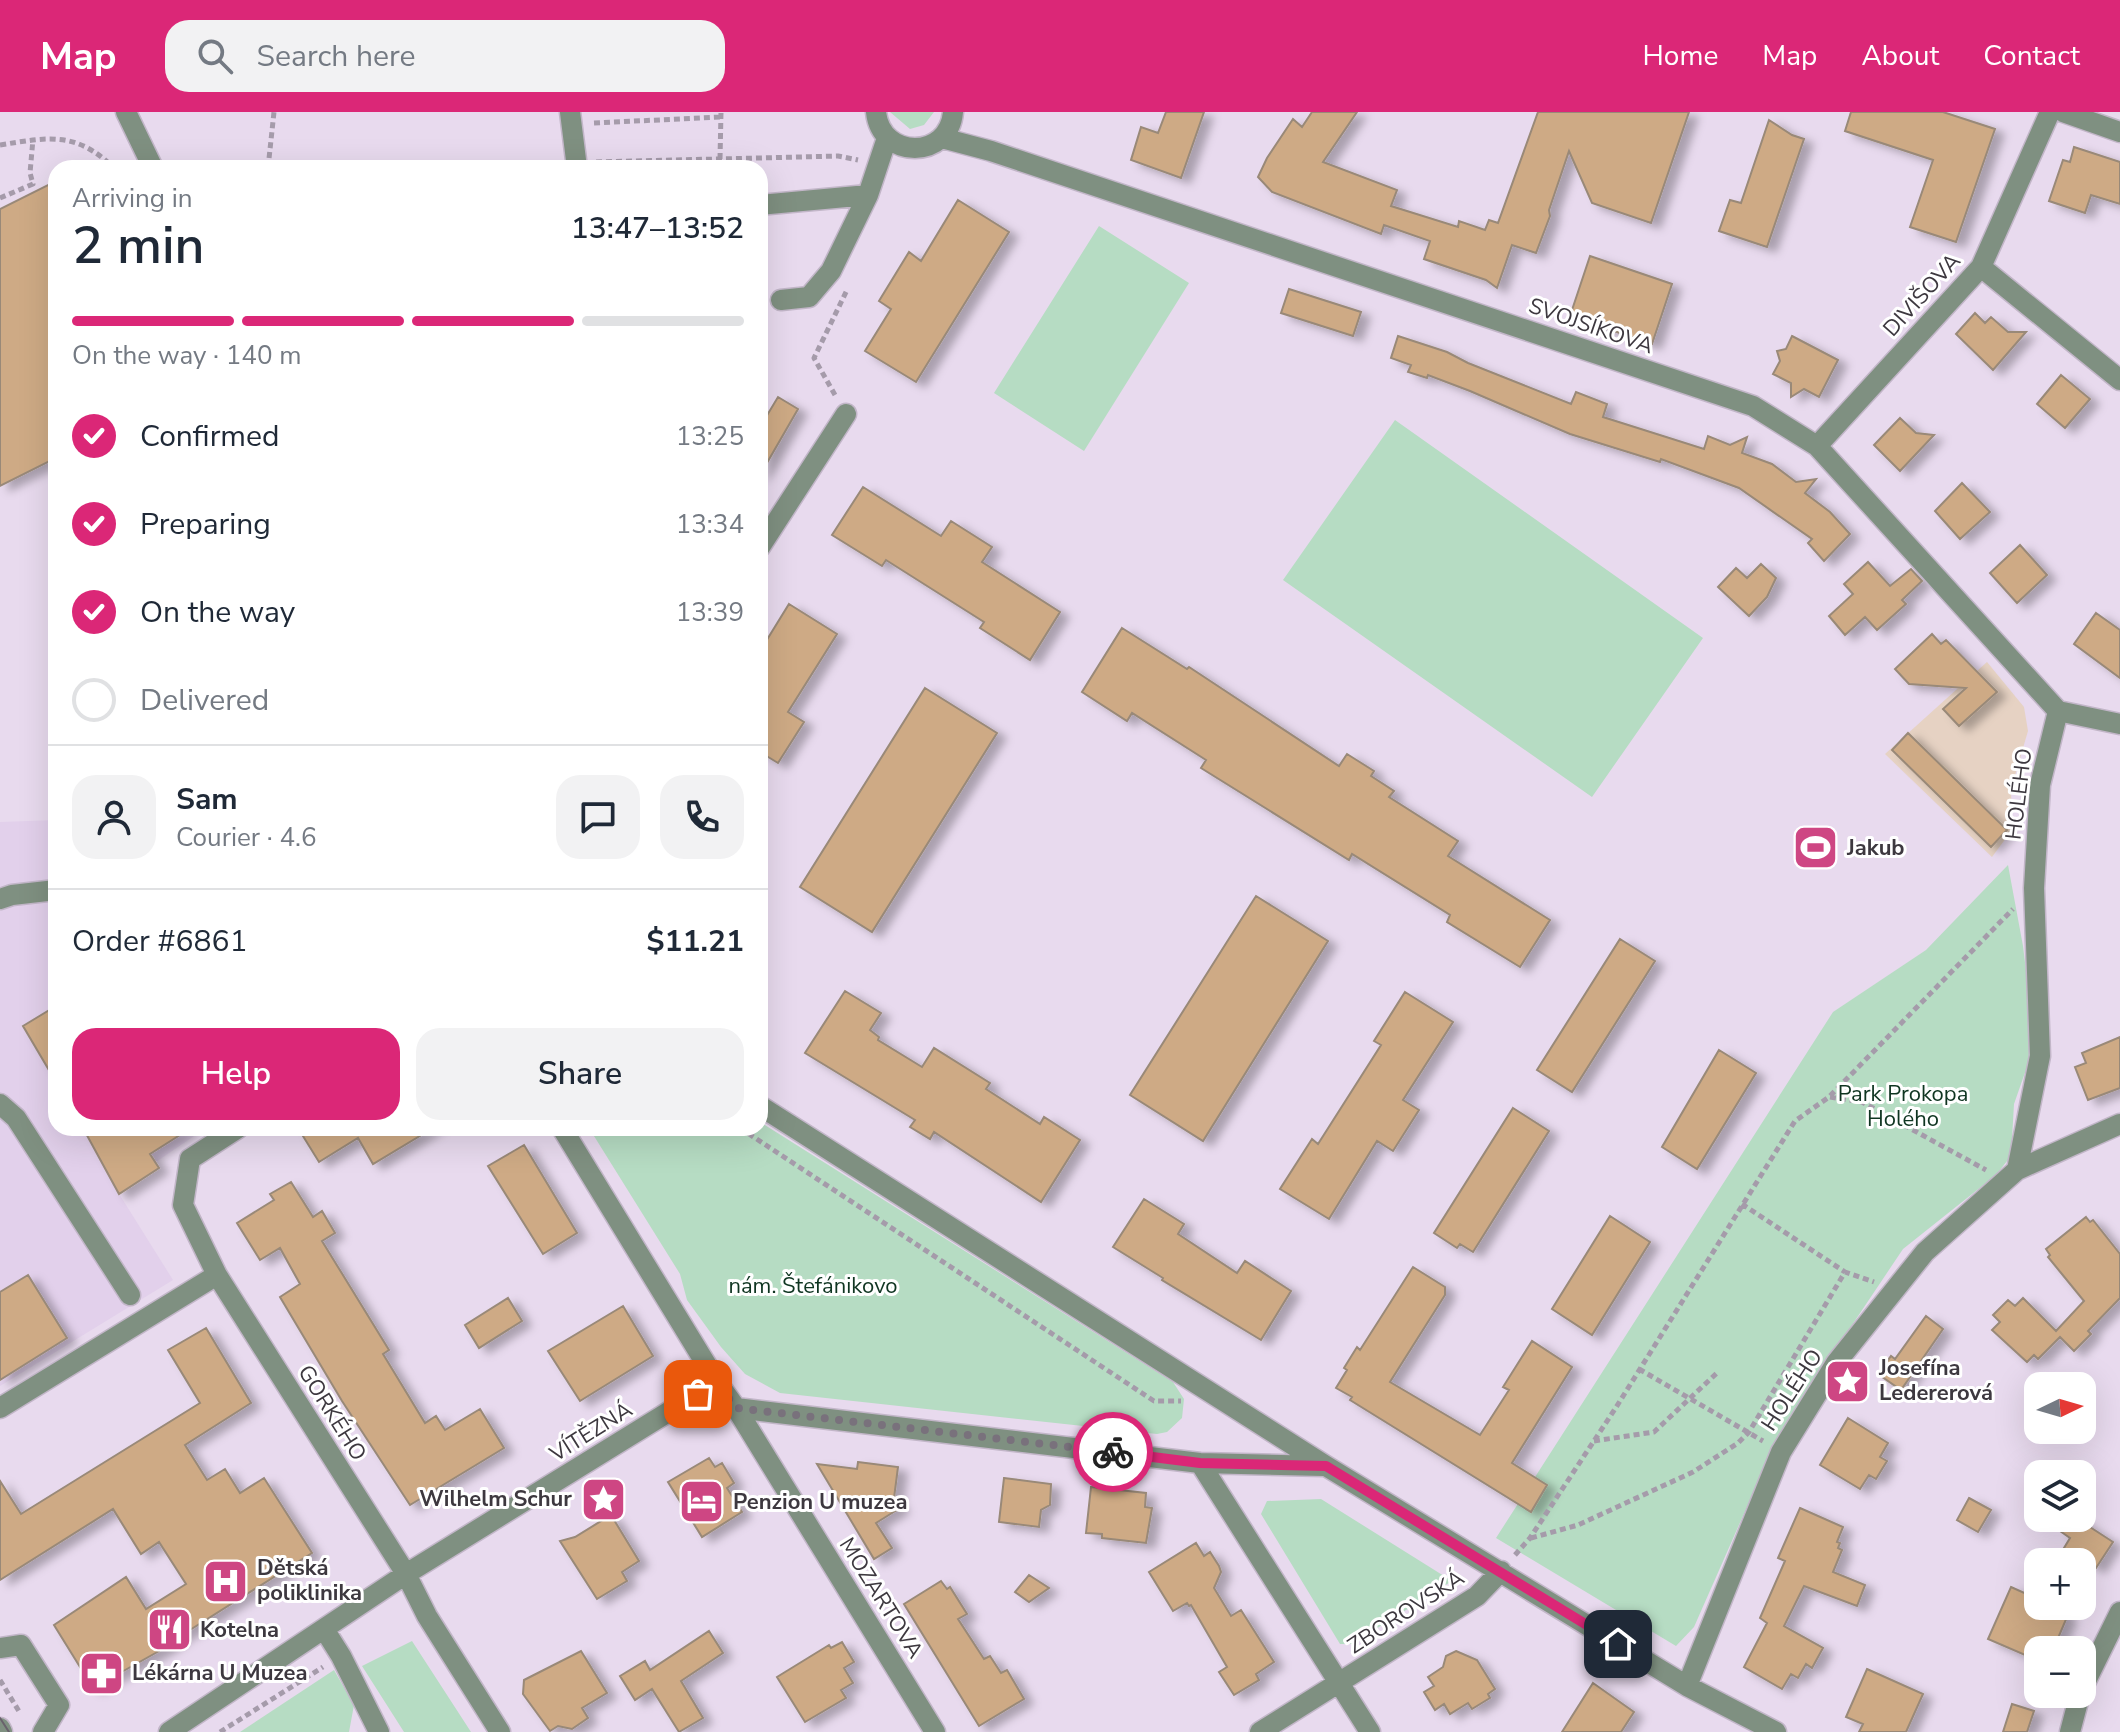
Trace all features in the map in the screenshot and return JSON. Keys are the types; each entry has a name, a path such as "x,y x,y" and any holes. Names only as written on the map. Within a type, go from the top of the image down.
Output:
{"street":[{"path":"126,112 149,160"},
{"path":"876,112 880,128 887,138 908,149 932,145 942,138 950,128 953,112"},
{"name":"DIVIŠOVA","path":"1817,446 1981,267 2050,112"},
{"path":"2063,112 2120,132"},
{"path":"571,118 576,160"},
{"path":"781,300 809,297 831,271 868,195 887,138"},
{"name":"SVOJSÍKOVA","path":"942,138 1022,161 1753,406 1817,446 2058,711"},
{"path":"768,204 868,195"},
{"path":"1981,267 2120,380"},
{"path":"768,535 846,414"},
{"path":"2058,711 2120,724"},
{"name":"HOLÉHO","path":"2011,1175 2040,1056 2034,888 2040,785 2058,711"},
{"path":"0,899 48,891"},
{"path":"0,1104 8,1124 130,1295"},
{"path":"768,1111 1326,1466 1687,1686 1776,1732"},
{"name":"HOLÉHO","path":"1687,1686 1781,1452 1836,1363 1925,1252 2011,1175 2120,1124"},
{"name":"GORKÉHO","path":"226,1136 190,1159 183,1205 217,1275 406,1574 427,1616 500,1732"},
{"path":"567,1136 717,1382 736,1408 1200,1463 1326,1466"},
{"path":"0,1408 217,1275"},
{"name":"VÍTĚZNÁ","path":"169,1732 406,1574 717,1382"},
{"name":"MOZARTOVA","path":"736,1408 935,1732"},
{"path":"1200,1463 1340,1684 1260,1732"},
{"name":"ZBOROVSKÁ","path":"1370,1732 1340,1684 1477,1596 1501,1571"},
{"path":"2096,1661 2120,1612"},
{"path":"324,1629 379,1732"},
{"path":"0,1648 21,1645 59,1705 43,1732"},
{"path":"2070,1732 2077,1708"}],"path":[{"path":"269,160 274,112"},
{"path":"571,118 721,115 720,159"},
{"path":"0,145 33,139 71,139 96,151 106,160"},
{"path":"0,198 33,184 30,173 33,139"},
{"path":"696,160 838,156 859,160"},
{"path":"814,358 846,414"},
{"path":"1501,1571 1530,1538 1593,1442 1795,1121 1829,1097 2034,888"},
{"path":"1829,1097 1862,1102 2011,1175"},
{"path":"752,1136 1154,1401 1222,1400"},
{"path":"1742,1204 1845,1272 1895,1291"},
{"path":"1530,1538 1578,1525 1693,1472 1738,1443 1749,1432 1845,1272"},
{"path":"1639,1369 1781,1452"},
{"path":"1593,1442 1654,1432 1719,1371"},
{"path":"220,1732 341,1656"},
{"path":"0,1680 23,1719"}],"shaded area":[{"path":"1987,662 2024,707 2028,731 2011,789 2012,830 1992,857 1885,754"},
{"path":"48,820 48,1136 194,1136 116,1189 173,1280 0,1386 0,822"}],"green space":[{"path":"890,112 934,112 924,125 910,129"},
{"path":"1099,226 1189,283 1084,451 994,393"},
{"path":"1395,420 1703,638 1592,797 1283,580"},
{"name":"Park Prokopa Holého","path":"2008,865 2023,946 2035,1044 2014,1104 2011,1156 1996,1175 1903,1249 1787,1422 1694,1627 1676,1646 1496,1538 1833,1012 1926,950"},
{"name":"nám. Štefánikovo","path":"768,1127 1173,1382 1184,1399 1182,1418 1167,1432 1157,1434 780,1393 745,1374 721,1347 687,1300 680,1274 594,1136 768,1136"},
{"path":"1321,1499 1452,1581 1352,1644 1340,1644 1261,1514 1267,1501"},
{"path":"412,1641 471,1732 404,1732 362,1666"},
{"path":"334,1670 354,1705 349,1732 240,1732"}],"building":[{"path":"1166,112 1204,112 1181,178 1131,160 1141,127 1158,133"},
{"path":"1312,112 1357,112 1323,162 1397,190 1391,206 1458,227 1459,221 1485,230 1489,220 1498,223 1538,112 1689,112 1651,223 1592,203 1569,151 1536,253 1512,245 1497,288 1486,280 1424,259 1430,241 1384,225 1381,234 1272,192 1258,177 1267,158 1293,119 1302,127"},
{"path":"1851,112 1943,112 1995,129 1956,242 1910,227 1933,160 1845,131"},
{"path":"1769,120 1804,139 1767,247 1719,231 1730,200 1741,203"},
{"path":"2074,147 2120,162 2120,204 2091,195 2085,213 2049,201 2063,160 2070,162"},
{"path":"48,185 48,462 0,486 0,209"},
{"path":"958,200 1009,232 916,382 865,351 891,309 879,301 909,252 921,261"},
{"path":"1590,256 1672,284 1652,344 1570,316"},
{"path":"1289,289 1361,312 1353,336 1281,313"},
{"path":"1975,313 1985,323 1991,317 2008,332 2026,332 1993,370 1956,334"},
{"path":"1398,336 1447,352 1571,404 1576,392 1607,404 1603,417 1704,449 1708,436 1730,445 1747,437 1742,453 1772,464 1796,482 1816,479 1805,493 1830,512 1850,534 1824,561 1808,543 1812,539 1739,488 1661,459 1660,462 1570,434 1470,391 1428,375 1427,378 1408,372 1411,365 1391,358"},
{"path":"1792,336 1838,360 1819,397 1804,389 1791,397 1791,383 1773,374 1780,361 1777,351 1786,349"},
{"path":"2061,375 2090,399 2065,428 2037,404"},
{"path":"778,397 798,409 768,461 768,414"},
{"path":"1900,418 1916,433 1934,435 1900,471 1874,445"},
{"path":"1962,483 1990,512 1960,539 1935,511"},
{"path":"863,487 941,536 951,521 992,547 982,562 1060,612 1030,660 980,628 984,622 886,560 882,566 832,535"},
{"path":"2020,545 2047,575 2017,603 1990,573"},
{"path":"1868,562 1890,586 1911,569 1922,581 1902,600 1906,604 1877,630 1865,617 1845,635 1829,616 1853,594 1844,584"},
{"path":"1761,564 1776,578 1767,597 1749,616 1718,587 1736,568 1747,578"},
{"path":"789,604 837,634 788,712 804,722 778,763 768,757 768,638"},
{"path":"2096,613 2120,630 2120,678 2074,644"},
{"path":"1122,628 1187,669 1189,667 1339,766 1347,754 1374,771 1371,776 1394,791 1389,797 1458,841 1448,856 1550,920 1520,967 1447,922 1450,915 1352,854 1349,860 1201,768 1206,760 1132,713 1127,721 1082,692"},
{"path":"1932,634 1941,644 1946,640 1997,692 1959,726 1943,709 1966,688 1909,684 1895,669"},
{"path":"925,688 997,733 872,932 800,887"},
{"path":"1908,733 2007,830 1991,847 1892,750"},
{"path":"1256,896 1328,941 1203,1141 1130,1095"},
{"path":"1620,939 1655,961 1572,1092 1537,1070"},
{"path":"845,991 881,1013 870,1030 879,1037 878,1040 922,1067 934,1048 990,1083 986,1089 1040,1124 1044,1117 1080,1140 1041,1202 934,1132 930,1139 910,1127 915,1120 805,1053"},
{"path":"1405,992 1453,1022 1403,1100 1419,1110 1393,1151 1377,1141 1329,1219 1280,1189 1312,1139 1318,1144 1381,1045 1374,1041"},
{"path":"48,1011 48,1068 23,1026"},
{"path":"2120,1037 2120,1088 2088,1100 2075,1067 2086,1063 2082,1053"},
{"path":"1719,1050 1756,1073 1697,1169 1662,1147"},
{"path":"1513,1108 1549,1131 1473,1252 1460,1244 1457,1248 1434,1233"},
{"path":"87,1136 178,1136 150,1154 159,1168 119,1194"},
{"path":"303,1136 420,1136 373,1164 358,1138 319,1162"},
{"path":"524,1145 577,1233 543,1254 488,1166"},
{"path":"291,1182 313,1217 322,1211 335,1233 322,1241 389,1350 383,1354 425,1423 436,1416 445,1430 480,1409 504,1448 410,1505 342,1401 280,1297 300,1284 280,1248 260,1260 237,1223 274,1200 270,1194"},
{"path":"1144,1199 1184,1224 1178,1234 1237,1273 1245,1261 1291,1291 1261,1340 1113,1247"},
{"path":"1610,1216 1650,1242 1592,1335 1552,1309"},
{"path":"2086,1217 2090,1222 2093,1220 2120,1254 2120,1298 2088,1331 2091,1334 2074,1351 2060,1337 2038,1359 2034,1355 2027,1362 1992,1330 2000,1322 1993,1315 2008,1300 2015,1306 2023,1298 2056,1331 2084,1301 2048,1257 2050,1255 2046,1249"},
{"path":"1413,1267 1445,1287 1445,1295 1390,1382 1480,1435 1509,1390 1503,1387 1532,1341 1572,1367 1512,1463 1547,1485 1531,1512 1350,1400 1352,1397 1336,1388 1357,1347 1360,1350"},
{"path":"28,1275 67,1338 0,1380 0,1292"},
{"path":"508,1298 522,1321 479,1348 465,1325"},
{"path":"623,1306 653,1356 580,1401 548,1351"},
{"path":"1926,1316 1943,1329 1901,1390 1878,1374 1891,1356 1895,1359"},
{"path":"206,1328 251,1403 185,1445 207,1480 225,1469 240,1493 264,1478 312,1553 168,1646 93,1688 54,1625 126,1577 146,1609 186,1584 159,1542 141,1554 113,1509 0,1580 0,1481 21,1514 200,1403 168,1350"},
{"path":"1848,1418 1888,1443 1880,1457 1887,1461 1876,1479 1869,1475 1860,1489 1820,1465"},
{"name":"Penzion U muzea","path":"709,1458 715,1467 722,1463 734,1483 727,1488 742,1512 702,1537 668,1482"},
{"path":"858,1462 898,1467 894,1498 900,1508 876,1523 892,1548 874,1559 817,1464 857,1469"},
{"path":"1004,1478 1051,1484 1050,1505 1041,1510 1039,1527 999,1522"},
{"path":"1091,1487 1146,1493 1145,1507 1152,1508 1146,1543 1086,1533"},
{"path":"1969,1498 1991,1510 1978,1532 1957,1520"},
{"path":"1800,1508 1843,1527 1837,1542 1842,1550 1833,1572 1865,1585 1857,1606 1804,1586 1784,1626 1823,1648 1812,1668 1806,1664 1798,1678 1791,1674 1782,1689 1744,1667 1767,1623 1760,1618 1785,1561 1778,1558"},
{"path":"611,1515 639,1561 622,1572 627,1581 597,1599 560,1541 575,1537"},
{"path":"2096,1531 2113,1542 2096,1568 2096,1548 2064,1548 2070,1538 2061,1532"},
{"path":"1196,1543 1204,1556 1210,1552 1219,1566 1221,1572 1214,1588 1231,1616 1241,1610 1274,1662 1256,1674 1259,1680 1234,1695 1219,1672 1227,1667 1191,1605 1187,1603 1173,1611 1149,1572"},
{"path":"1029,1575 1049,1588 1029,1602 1015,1592"},
{"path":"941,1581 947,1589 950,1587 967,1614 958,1619 984,1659 990,1656 1001,1673 1007,1670 1024,1699 979,1726 904,1604"},
{"path":"2011,1587 2024,1593 2024,1620 2066,1620 2059,1636 2024,1636 2024,1655 1988,1639"},
{"path":"709,1631 723,1653 681,1681 703,1718 679,1732 652,1689 635,1700 620,1676 645,1661 650,1670"},
{"path":"842,1642 854,1662 844,1668 853,1683 841,1690 846,1698 805,1722 777,1677 829,1645 831,1648"},
{"path":"581,1651 607,1693 582,1708 588,1718 572,1729 558,1726 550,1731 523,1694 524,1680"},
{"path":"1456,1651 1477,1660 1495,1689 1488,1694 1490,1698 1472,1709 1468,1703 1450,1714 1444,1704 1435,1710 1424,1692 1434,1686 1428,1677 1443,1667 1446,1656"},
{"path":"1867,1669 1923,1694 1906,1732 1859,1732 1863,1724 1846,1717"},
{"path":"1593,1683 1634,1712 1621,1732 1562,1732"},
{"path":"2012,1704 2034,1711 2027,1732 2003,1732"}],"tram line":[{"path":"0,1718 9,1732"}],"way so far":[{"path":"698,1394 717,1382 736,1408 1113,1452"}],"place":[{"name":"Jakub","path":"1816,848"},
{"name":"Josefína Ledererová","path":"1848,1381"},
{"name":"Wilhelm Schur","path":"603,1499"},
{"name":"Penzion U muzea","path":"702,1502"},
{"name":"Dětská poliklinika","path":"226,1581"},
{"name":"Kotelna","path":"169,1630"},
{"name":"Lékárna U Muzea","path":"101,1673"}],"route":[{"path":"1113,1452 1200,1463 1326,1466 1618,1644"}]}
